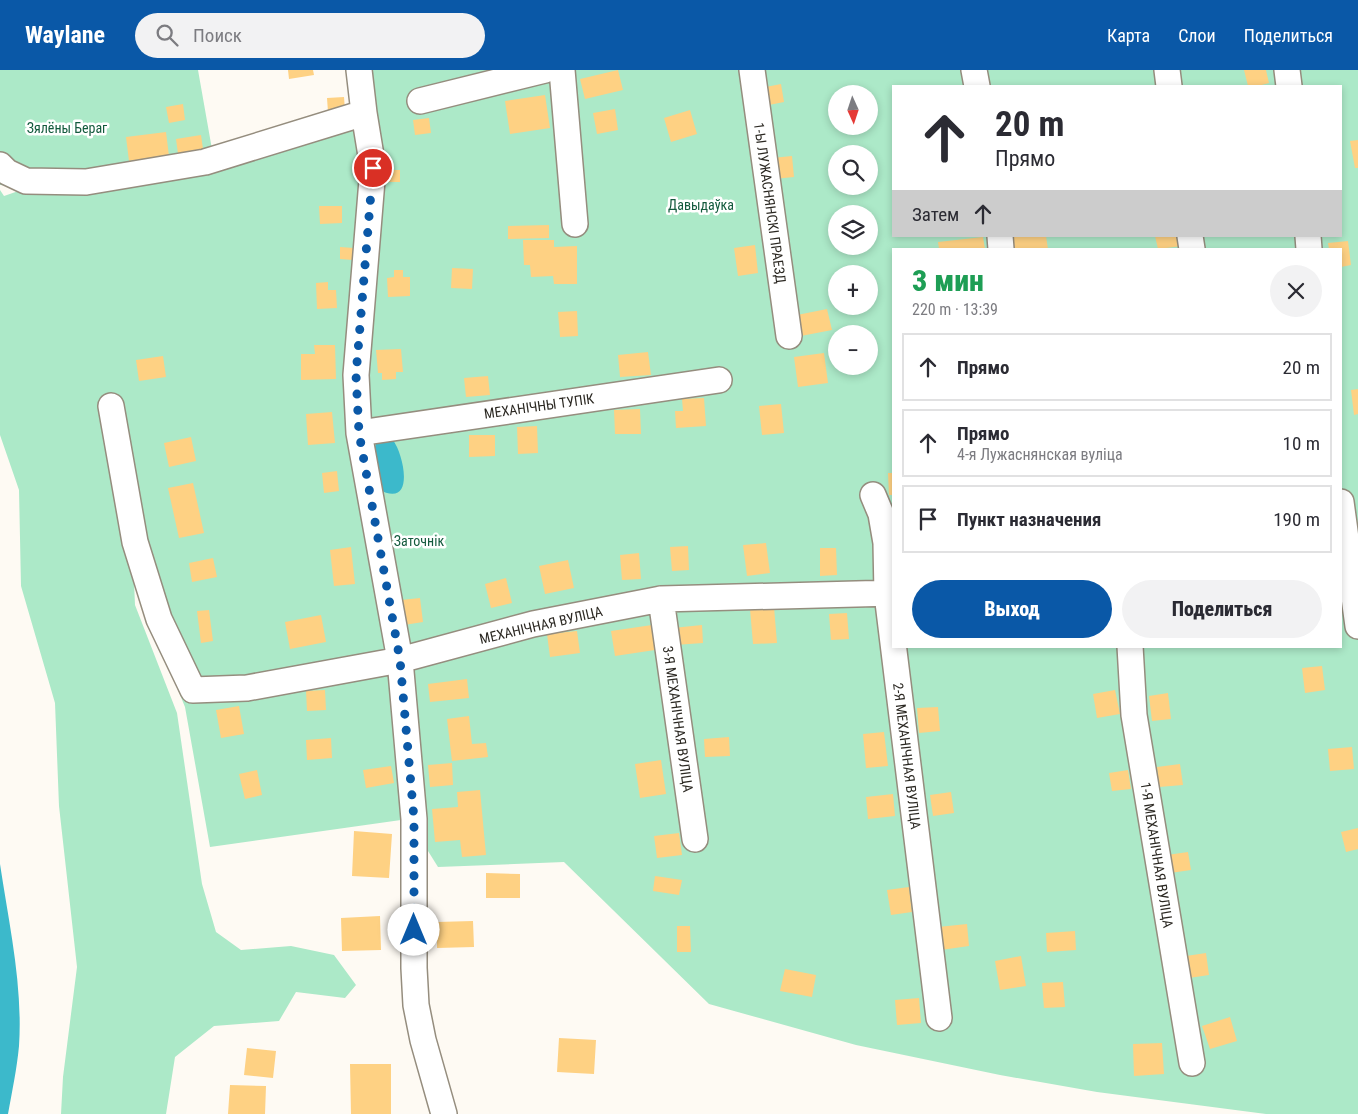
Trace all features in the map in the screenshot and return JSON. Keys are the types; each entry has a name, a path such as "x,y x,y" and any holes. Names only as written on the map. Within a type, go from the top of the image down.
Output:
{"street":[{"path":"359,70 373,168 356,375 359,433 400,660 414,819 414,968 416,1005 423,1040 444,1114"},
{"path":"420,101 545,70"},
{"path":"562,70 575,224"},
{"name":"1-Ы ЛУЖАСНЯНСКІ ПРАЕЗД","path":"752,70 789,336"},
{"path":"974,70 977,85"},
{"path":"1167,70 1169,85"},
{"path":"1287,70 1289,85"},
{"path":"0,165 7,172 26,181 86,182 206,162 364,113"},
{"name":"МЕХАНІЧНЫ ТУПІК","path":"359,433 719,380"},
{"name":"МЕХАНІЧНАЯ ВУЛІЦА","path":"111,406 135,542 159,619 193,690 248,688 400,660 533,624 661,599 890,594"},
{"name":"2-Я МЕХАНІЧНАЯ ВУЛІЦА","path":"873,494 880,514 886,543 892,611"},
{"path":"1346,519 1358,626"},
{"name":"3-Я МЕХАНІЧНАЯ ВУЛІЦА","path":"661,599 695,839"},
{"name":"2-Я МЕХАНІЧНАЯ ВУЛІЦА","path":"896,648 940,1018"},
{"name":"1-Я МЕХАНІЧНАЯ ВУЛІЦА","path":"1130,648 1134,715 1192,1063"}],"green space":[{"name":"Заточнік","path":"0,70 198,70 213,155 372,124 366,70 1358,70 1358,1114 1266,1114 1097,1092 1000,1075 856,1045 709,1004 564,862 438,867 408,819 210,847 185,707 134,582 135,605 177,713 202,884 216,932 241,950 291,946 334,955 356,985 345,998 296,992 279,1021 214,1026 175,1057 166,1114 61,1114 63,1077 77,967 59,806 55,703 21,586 19,490 0,435 0,190 4,196 30,187 0,185"}],"water":[{"path":"393,440 401,458 404,479 398,493 390,494 378,489 373,452 377,441"},
{"path":"0,864 17,977 20,1023 16,1071 8,1114 0,1114"}],"building":[{"path":"288,70 313,70 314,75 289,79"},
{"path":"618,70 623,90 585,99 580,79"},
{"path":"1244,70 1266,70 1269,83 1248,85"},
{"path":"781,84 784,102 764,106 761,88"},
{"path":"545,95 550,128 510,134 505,101"},
{"path":"344,97 345,110 328,112 327,98"},
{"path":"183,104 185,120 169,123 166,107"},
{"path":"615,109 618,130 597,134 593,113"},
{"path":"690,110 697,134 671,142 664,118"},
{"path":"429,118 431,133 415,135 413,120"},
{"path":"166,132 169,156 129,161 126,137"},
{"path":"201,135 203,149 178,154 176,139"},
{"path":"1358,140 1358,168 1355,168 1350,141"},
{"path":"792,156 794,177 774,179 772,158"},
{"path":"385,170 400,170 400,182 385,182"},
{"path":"319,206 342,206 342,223 320,224"},
{"path":"549,225 549,238 508,239 508,226"},
{"path":"983,237 985,248 939,248 938,242"},
{"path":"1011,237 1046,237 1048,248 1013,248"},
{"path":"1155,237 1180,237 1182,246 1158,248"},
{"path":"523,240 554,240 554,247 577,246 577,284 554,284 553,276 531,277 530,265 524,265"},
{"path":"1348,241 1351,265 1342,267 1342,248 1329,248 1328,243"},
{"path":"755,245 758,273 738,276 734,248"},
{"path":"340,247 354,248 353,260 340,259"},
{"path":"452,268 473,269 472,289 451,288"},
{"path":"394,270 403,270 403,277 410,277 410,296 388,297 387,278 394,277"},
{"path":"328,282 328,290 336,290 337,308 317,309 316,283"},
{"path":"827,309 831,325 828,325 828,331 801,336 797,315"},
{"path":"577,311 578,336 560,337 558,312"},
{"path":"314,345 335,345 336,379 301,380 301,354 315,354"},
{"path":"401,349 403,372 396,372 396,379 382,380 382,373 378,373 376,350"},
{"path":"648,352 651,375 620,377 618,355"},
{"path":"824,353 828,383 798,387 794,357"},
{"path":"163,356 166,377 139,381 136,360"},
{"path":"488,376 490,395 466,397 464,378"},
{"path":"1358,389 1358,414 1354,415 1351,390"},
{"path":"704,398 706,426 676,428 675,411 683,411 682,399"},
{"path":"781,404 784,433 762,435 759,406"},
{"path":"640,409 641,434 615,434 614,410"},
{"path":"332,412 335,443 308,445 306,414"},
{"path":"537,426 538,453 518,454 517,427"},
{"path":"469,435 495,435 495,456 469,457"},
{"path":"191,437 196,461 169,467 164,443"},
{"path":"337,471 339,491 324,493 322,473"},
{"path":"888,473 892,473 892,495 889,495"},
{"path":"193,483 204,533 179,538 168,488"},
{"path":"766,543 770,573 747,576 743,545"},
{"path":"688,546 689,570 672,571 670,547"},
{"path":"351,547 355,584 334,586 330,550"},
{"path":"820,548 836,548 837,575 820,576"},
{"path":"639,553 641,579 622,580 620,555"},
{"path":"213,558 217,577 192,582 189,563"},
{"path":"568,560 574,588 545,594 539,566"},
{"path":"506,578 512,603 491,608 485,584"},
{"path":"420,598 423,622 404,625 401,600"},
{"path":"774,607 777,643 753,644 750,609"},
{"path":"209,610 213,641 201,643 197,611"},
{"path":"847,613 849,639 831,640 829,614"},
{"path":"321,615 326,642 290,649 285,622"},
{"path":"652,625 655,650 615,656 611,631"},
{"path":"702,625 703,643 675,645 673,628"},
{"path":"577,631 580,653 550,657 547,634"},
{"path":"1322,666 1325,690 1305,693 1302,668"},
{"path":"467,679 469,698 430,702 428,684"},
{"path":"325,690 326,710 307,711 306,691"},
{"path":"1115,690 1120,714 1097,718 1093,694"},
{"path":"1168,693 1171,719 1152,721 1149,696"},
{"path":"239,706 244,734 221,738 216,710"},
{"path":"938,707 940,731 919,733 917,708"},
{"path":"469,716 472,744 486,743 488,757 452,761 447,719"},
{"path":"884,732 888,766 866,768 863,734"},
{"path":"729,737 730,756 705,757 704,739"},
{"path":"331,738 332,758 307,760 306,740"},
{"path":"1352,747 1354,769 1330,771 1328,749"},
{"path":"661,760 666,794 640,798 635,764"},
{"path":"452,763 453,785 430,787 428,765"},
{"path":"1180,764 1183,785 1159,787 1157,767"},
{"path":"391,766 394,783 366,788 363,770"},
{"path":"257,770 262,795 245,799 239,774"},
{"path":"1128,770 1131,789 1112,791 1109,773"},
{"path":"480,790 486,855 462,857 460,840 435,842 432,809 458,807 457,792"},
{"path":"951,792 954,813 933,816 930,795"},
{"path":"893,794 895,816 868,819 866,797"},
{"path":"1358,828 1358,849 1346,852 1341,832"},
{"path":"354,831 392,834 389,878 352,876"},
{"path":"679,833 682,855 657,858 654,836"},
{"path":"1188,852 1191,870 1170,873 1167,855"},
{"path":"486,873 520,874 520,898 486,898"},
{"path":"655,876 682,880 679,895 653,891"},
{"path":"909,887 912,912 891,915 887,890"},
{"path":"380,916 381,950 342,951 341,918"},
{"path":"473,921 474,947 437,948 437,922"},
{"path":"967,924 969,946 941,950 938,927"},
{"path":"677,926 690,926 691,952 677,952"},
{"path":"1075,931 1076,950 1047,952 1046,933"},
{"path":"1206,953 1209,975 1189,978 1186,956"},
{"path":"1021,956 1026,986 1000,990 995,961"},
{"path":"785,969 816,975 812,997 780,991"},
{"path":"1063,982 1065,1007 1044,1008 1042,983"},
{"path":"919,998 921,1023 897,1025 895,1000"},
{"path":"1230,1017 1237,1041 1210,1049 1202,1026"},
{"path":"559,1038 596,1040 594,1074 557,1072"},
{"path":"1162,1043 1164,1074 1134,1076 1133,1044"},
{"path":"247,1048 276,1051 273,1078 244,1075"},
{"path":"350,1064 391,1064 391,1114 351,1114"},
{"path":"230,1085 266,1086 265,1114 228,1114"}],"route":[{"path":"373,168 356,375 359,433 400,660 414,819 414,930"}],"park label":[{"name":"Зялёны Бераг","path":"67,128"},
{"name":"Давыдаўка","path":"701,205"}]}
